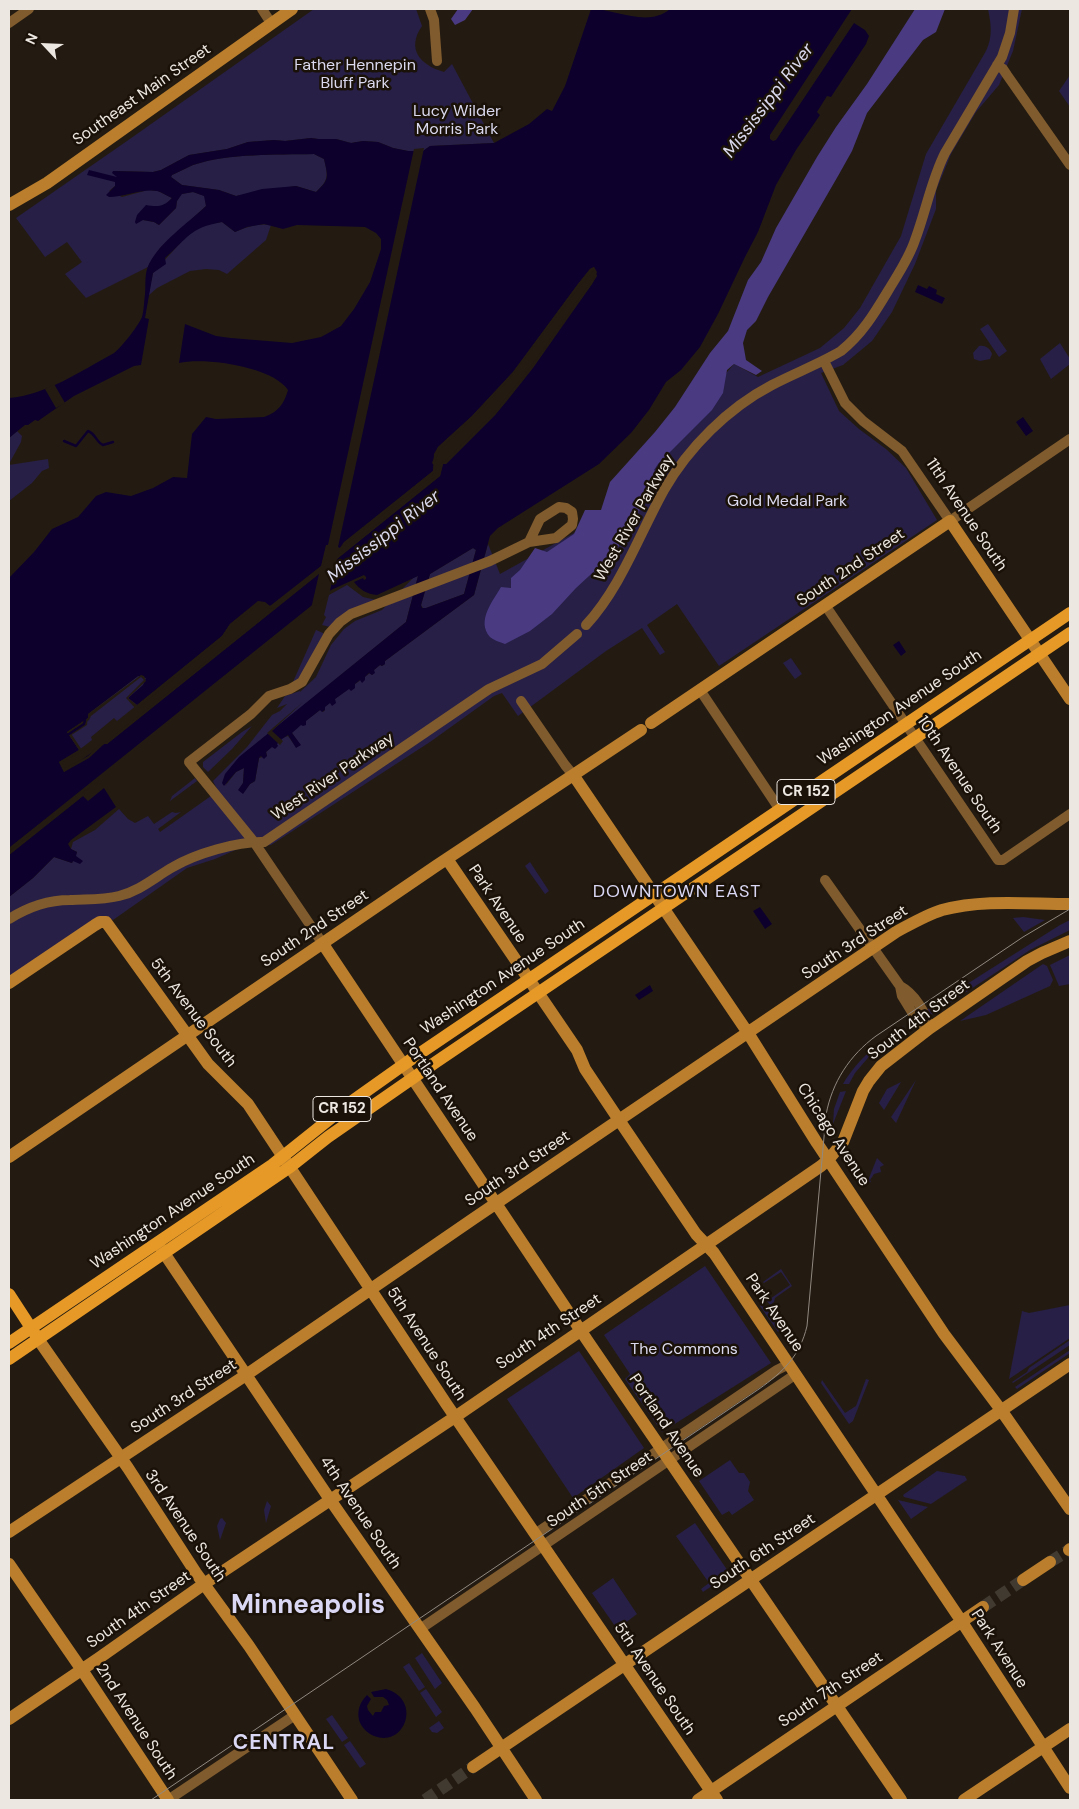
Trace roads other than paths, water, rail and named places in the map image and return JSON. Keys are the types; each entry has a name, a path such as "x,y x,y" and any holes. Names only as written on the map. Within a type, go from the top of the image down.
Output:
{"main road":[{"name":"Washington Avenue South","path":"287,1162 351,1102 403,1065 1070,613"},
{"name":"Washington Avenue South","path":"9,1344 34,1333 287,1162 328,1137 1070,633"},
{"name":"3rd Avenue South","path":"9,1294 34,1333"},
{"name":"Washington Avenue South","path":"9,1359 34,1333"}],"street":[{"path":"9,24 29,9"},
{"path":"262,9 271,23"},
{"name":"Southeast Main Street","path":"9,205 47,182 292,9"},
{"path":"430,9 434,20 437,61"},
{"name":"West River Parkway","path":"586,625 613,588 665,489 690,453 707,434 727,415 755,395 824,361 841,351 861,333 908,257 915,242 938,168 1007,45 1014,9"},
{"path":"997,65 1007,74 1070,165"},
{"name":"11th Avenue South","path":"824,361 845,403 902,451 1070,699"},
{"name":"South 2nd Street","path":"9,1157 1070,439"},
{"name":"Portland Avenue","path":"529,542 483,564 351,614 329,634 302,682 290,689 269,696 251,714 190,762 254,842 660,1448 901,1800"},
{"name":"10th Avenue South","path":"825,605 998,860 1003,860 1070,814"},
{"name":"West River Parkway","path":"9,919 34,906 48,902 103,900 120,896 137,890 188,859 242,844 264,842 489,689 542,664 577,634"},
{"path":"700,690 780,810"},
{"path":"521,701 564,765 574,776"},
{"name":"Chicago Avenue","path":"574,776 748,1033 944,1334 1001,1410 1070,1509"},
{"name":"Park Avenue","path":"447,859 577,1050 585,1069 619,1120 696,1234 708,1244 962,1622 1070,1788"},
{"path":"825,880 900,986 902,996 918,1022 930,1028"},
{"name":"South 3rd Street","path":"9,1532 372,1290 896,932 940,911 984,904 1070,904"},
{"name":"5th Avenue South","path":"9,983 95,925 100,922 106,922 208,1064 248,1104 456,1417 714,1796"},
{"name":"South 4th Street","path":"9,1719 204,1584 456,1417 829,1159 843,1142 860,1097 873,1075 894,1055 1034,956 1070,941"},
{"name":"4th Avenue South","path":"161,1248 331,1501 536,1800"},
{"name":"3rd Avenue South","path":"34,1333 120,1457 204,1584 249,1646 352,1800"},
{"name":"South 6th Street","path":"473,1767 1070,1364"},
{"name":"South 5th Street","path":"535,1534 777,1370 792,1369"},
{"name":"South 5th Street","path":"420,1629 670,1461 792,1369"},
{"path":"1023,1580 1050,1562"},
{"name":"2nd Avenue South","path":"9,1564 168,1800"},
{"name":"South 7th Street","path":"698,1800 714,1796 836,1706 983,1608"},
{"path":"168,1800 295,1715"},
{"path":"964,1800 1070,1729"}],"water":[{"name":"Mississippi River","path":"591,9 632,16 652,17 670,9 852,9 770,135 770,139 773,141 776,140 854,23 865,30 869,36 866,44 831,97 827,96 817,112 820,115 796,150 776,185 758,232 700,347 681,370 666,382 649,410 631,433 599,464 498,528 490,536 474,595 385,661 385,664 380,665 374,670 375,673 372,675 369,673 362,683 360,680 355,684 355,688 351,691 349,689 335,699 336,703 332,706 330,703 325,707 325,710 322,712 320,710 306,721 306,725 301,725 292,733 301,745 296,748 288,735 277,744 278,746 275,749 272,747 266,752 267,756 264,759 261,756 255,781 250,784 243,794 238,790 243,783 244,768 236,772 224,786 222,783 225,774 239,757 406,622 418,576 377,595 364,591 354,582 363,578 364,580 366,579 364,575 331,590 9,848 9,578 34,552 52,529 78,517 96,496 106,492 131,496 153,488 173,477 187,478 192,434 206,417 216,419 264,417 277,410 285,399 288,390 280,382 254,370 205,361 179,363 185,324 216,336 231,338 292,343 321,337 341,326 354,309 370,282 381,249 381,239 376,233 365,227 297,225 283,229 264,224 247,227 235,232 222,222 202,227 184,239 165,258 166,264 153,273 145,318 149,319 141,365 134,366 74,396 38,421 35,420 25,425 9,438 9,398 23,396 50,387 114,353 137,326 142,317 147,268 154,256 167,240 206,206 204,196 193,192 182,194 177,201 176,208 159,225 143,220 136,224 137,215 146,205 160,206 172,198 152,190 109,197 106,195 115,186 115,182 87,175 89,170 117,177 112,173 113,171 153,172 161,170 189,155 227,149 248,142 274,140 285,141 311,138 336,139 351,143 363,141 378,142 408,151 423,151 430,146 494,143 529,124 547,109 552,111 565,86","holes":["314,154 324,159 327,174 326,181 316,192 296,186 262,189 236,196 219,190 182,185 171,177 193,165 222,158 253,155","594,267 597,276 533,368 495,415 446,464 443,464 440,476 107,744 104,744 64,772 59,762 79,750 67,732 88,718 88,714 138,676 146,678 143,685 128,698 137,705 222,636 230,624 258,602 270,606 277,602 336,554 344,542 433,471 434,454 438,447 472,416 513,372 590,269","473,548 476,550 464,594 422,608 421,605 430,574"]},
{"path":"918,285 927,289 929,286 937,290 936,294 945,298 942,304 915,292"},
{"path":"1023,417 1033,431 1026,436 1016,422"},
{"path":"899,641 906,652 901,656 893,645"},
{"path":"104,788 116,807 68,844 71,849 77,852 76,856 83,861 80,864 73,861 72,863 54,857 33,878 9,897 9,855 83,796 88,801"},
{"path":"760,907 772,924 765,929 753,911"},
{"path":"650,985 653,991 639,1000 635,995"},
{"path":"386,1689 397,1694 404,1702 406,1721 394,1735 385,1738 374,1736 367,1731 360,1723 358,1713 361,1703 367,1695 371,1699 367,1706 368,1710 373,1716 375,1712 381,1712 384,1706 389,1705 387,1700 383,1697 374,1697 371,1692"}],"waterway":[{"path":"64,441 76,446 88,431 103,445 113,442"},
{"path":"69,734 84,724 85,720"}],"tunnel":[{"path":"1050,1562 1069,1550"},
{"path":"983,1607 1023,1580"},
{"path":"425,1800 473,1767"}],"tram line":[{"path":"151,1800 759,1389 783,1370 800,1346 807,1326 826,1115 833,1091 844,1070 858,1052 876,1036 1023,937 1070,909"}],"district":[{"name":"DOWNTOWN EAST","path":"677,892"},
{"name":"Minneapolis","path":"308,1606"},
{"name":"CENTRAL","path":"284,1743"}],"park label":[{"name":"Father Hennepin Bluff Park","path":"355,75"},
{"name":"Lucy Wilder Morris Park","path":"457,121"},
{"name":"Gold Medal Park","path":"787,502"},
{"name":"The Commons","path":"684,1350"}]}
